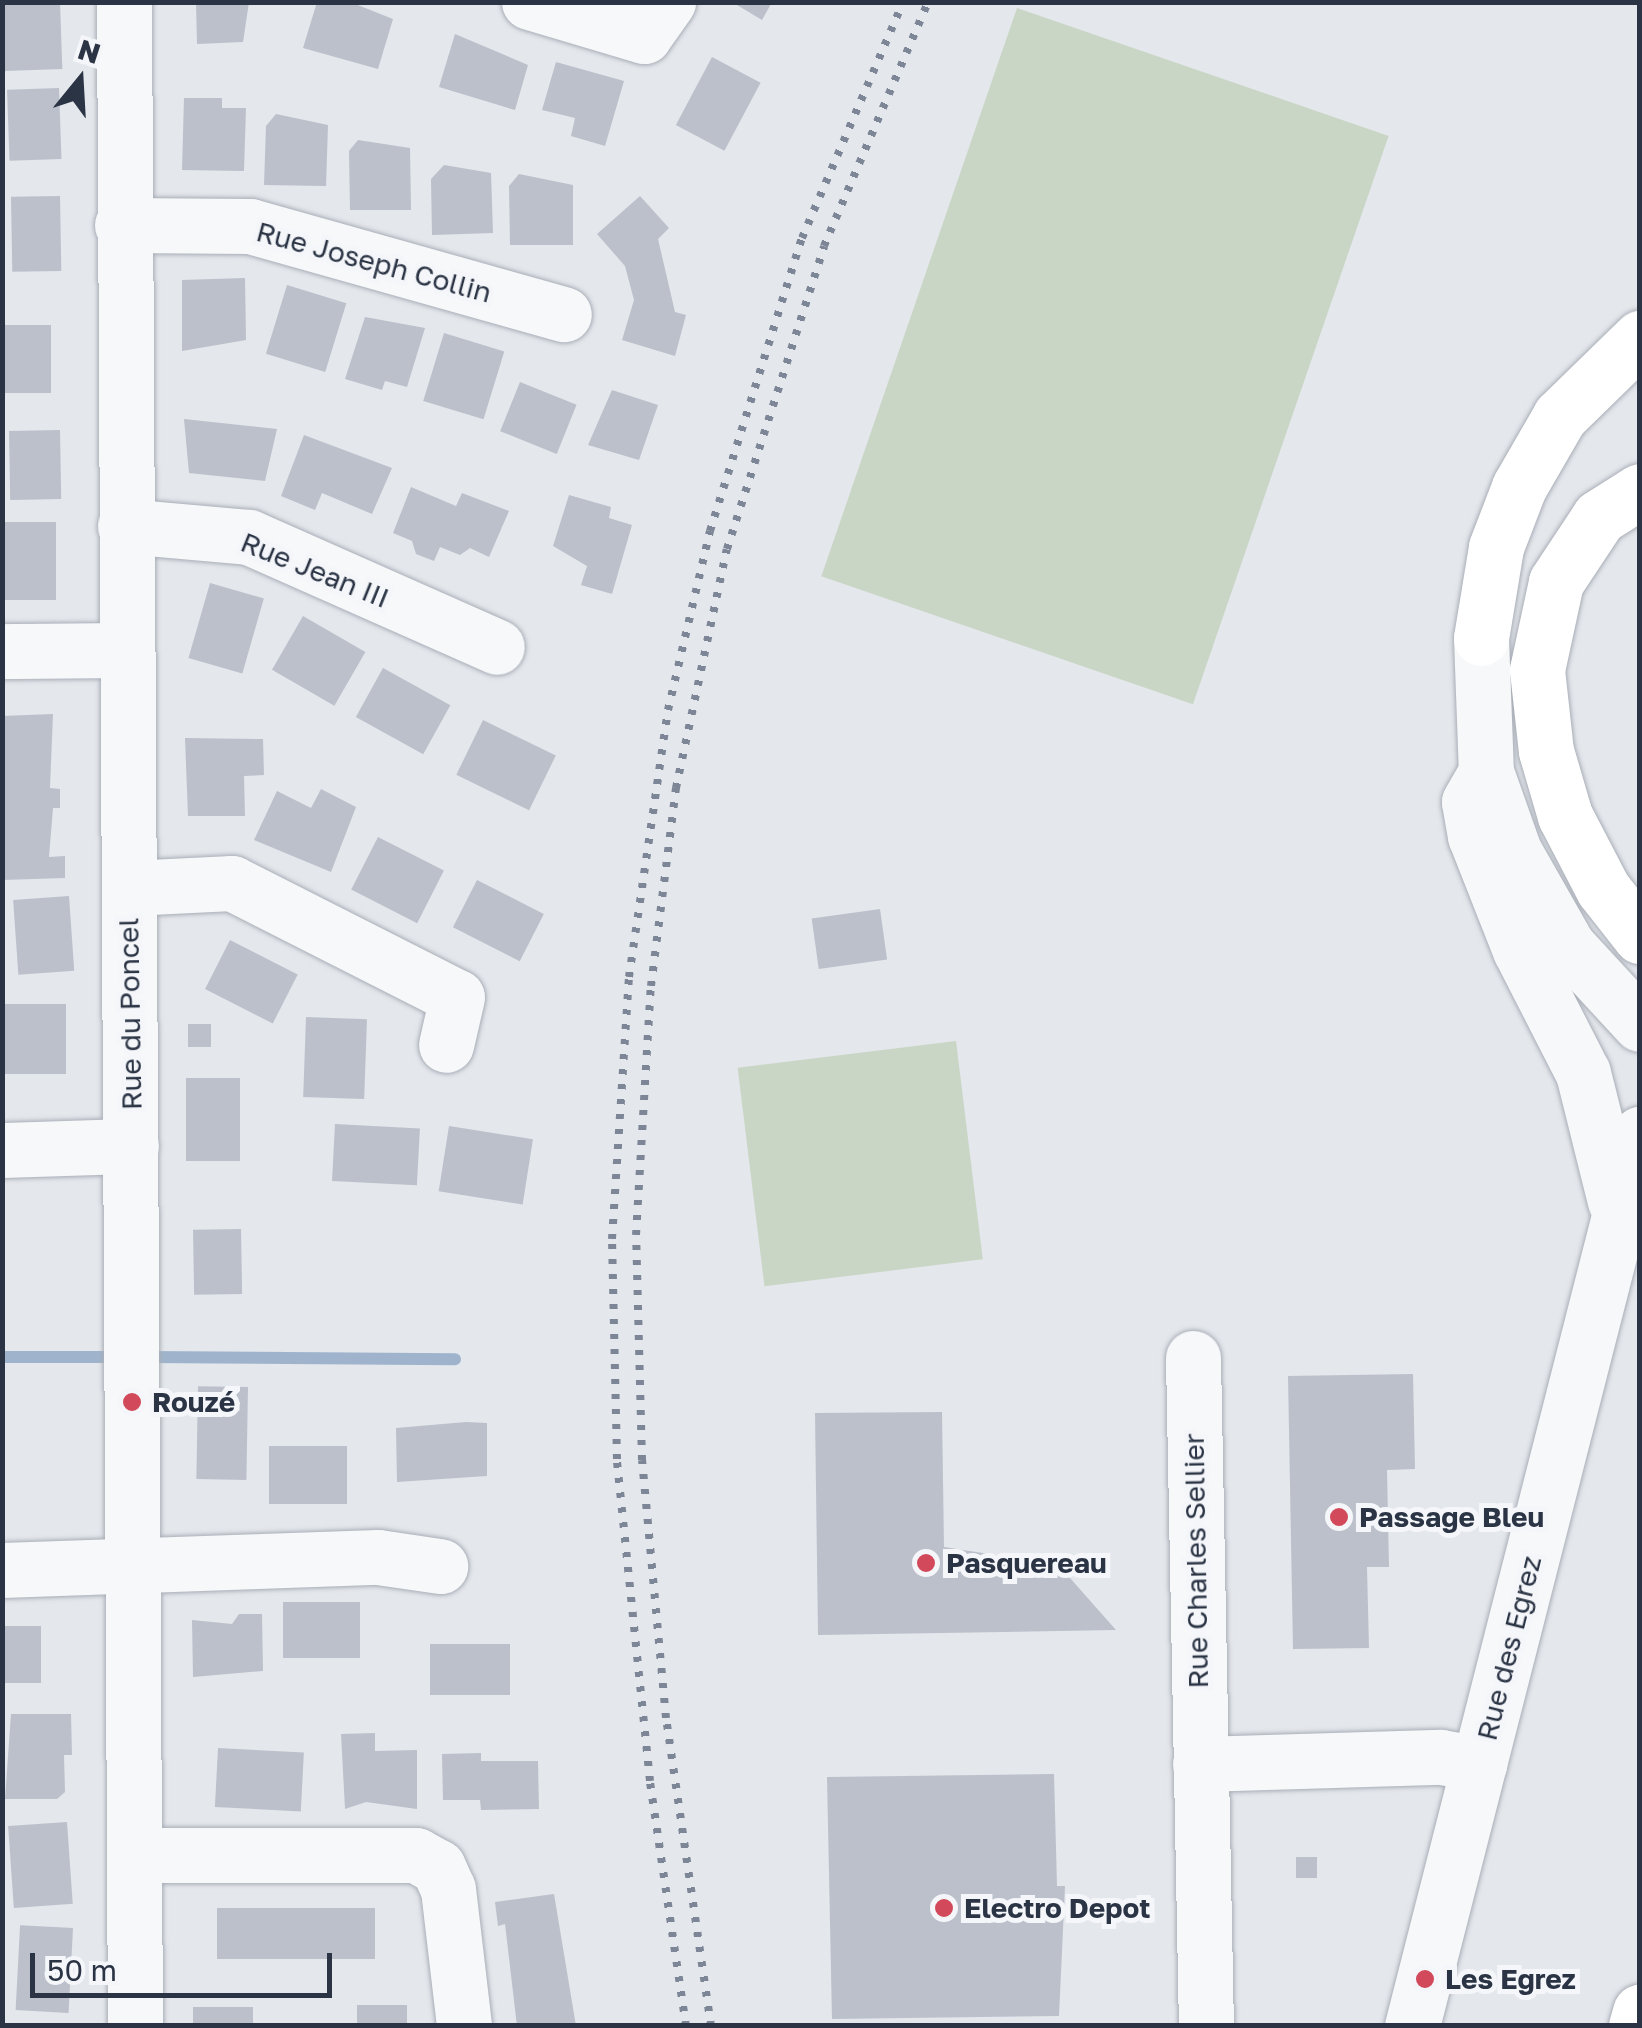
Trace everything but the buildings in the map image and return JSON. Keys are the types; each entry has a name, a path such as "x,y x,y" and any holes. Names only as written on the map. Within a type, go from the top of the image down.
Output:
{"highway":[{"path":"1481,638 1496,547 1519,487 1560,416 1640,338"},
{"path":"1640,491 1600,518 1556,582 1537,670 1546,751 1565,816 1603,889 1640,936"},
{"path":"1636,2026 1640,2012"}],"street":[{"name":"Rue du Poncel","path":"124,2 122,225 136,2026"},
{"path":"529,2 644,36 668,2"},
{"name":"Rue Joseph Collin","path":"122,225 250,226 564,314"},
{"name":"Rue Jean III","path":"125,526 249,537 497,647"},
{"path":"1481,638 1486,772 1542,908 1640,1024"},
{"path":"2,651 128,650"},
{"path":"1486,772 1468,802 1475,836 1520,950 1584,1073 1617,1213"},
{"path":"129,888 232,883 457,997 446,1045"},
{"name":"Rue des Egrez","path":"1412,2026 1639,1135"},
{"path":"2,1150 131,1146"},
{"name":"Rue Charles Sellier","path":"1193,1358 1206,2026"},
{"path":"2,1570 378,1556 440,1566"},
{"path":"1200,1764 1441,1758 1479,1764"},
{"path":"135,1856 416,1855 438,1867 448,1889 464,2026"}],"green space":[{"path":"1017,8 1389,136 1193,704 821,576"},
{"path":"956,1041 983,1259 764,1286 738,1068"}],"waterway":[{"path":"2,1357 120,1357"},
{"path":"145,1357 455,1359"}],"railway":[{"path":"686,2026 650,1781 617,1459 612,1239 629,977 668,710 710,531 802,238 903,2"},
{"path":"711,2026 666,1718 642,1460 636,1235 651,986 676,788 727,549 824,246 928,2"}],"place":[{"name":"Rouzé","path":"132,1402"},
{"name":"Passage Bleu","path":"1339,1517"},
{"name":"Pasquereau","path":"926,1563"},
{"name":"Electro Depot","path":"944,1908"},
{"name":"Les Egrez","path":"1425,1979"}]}
